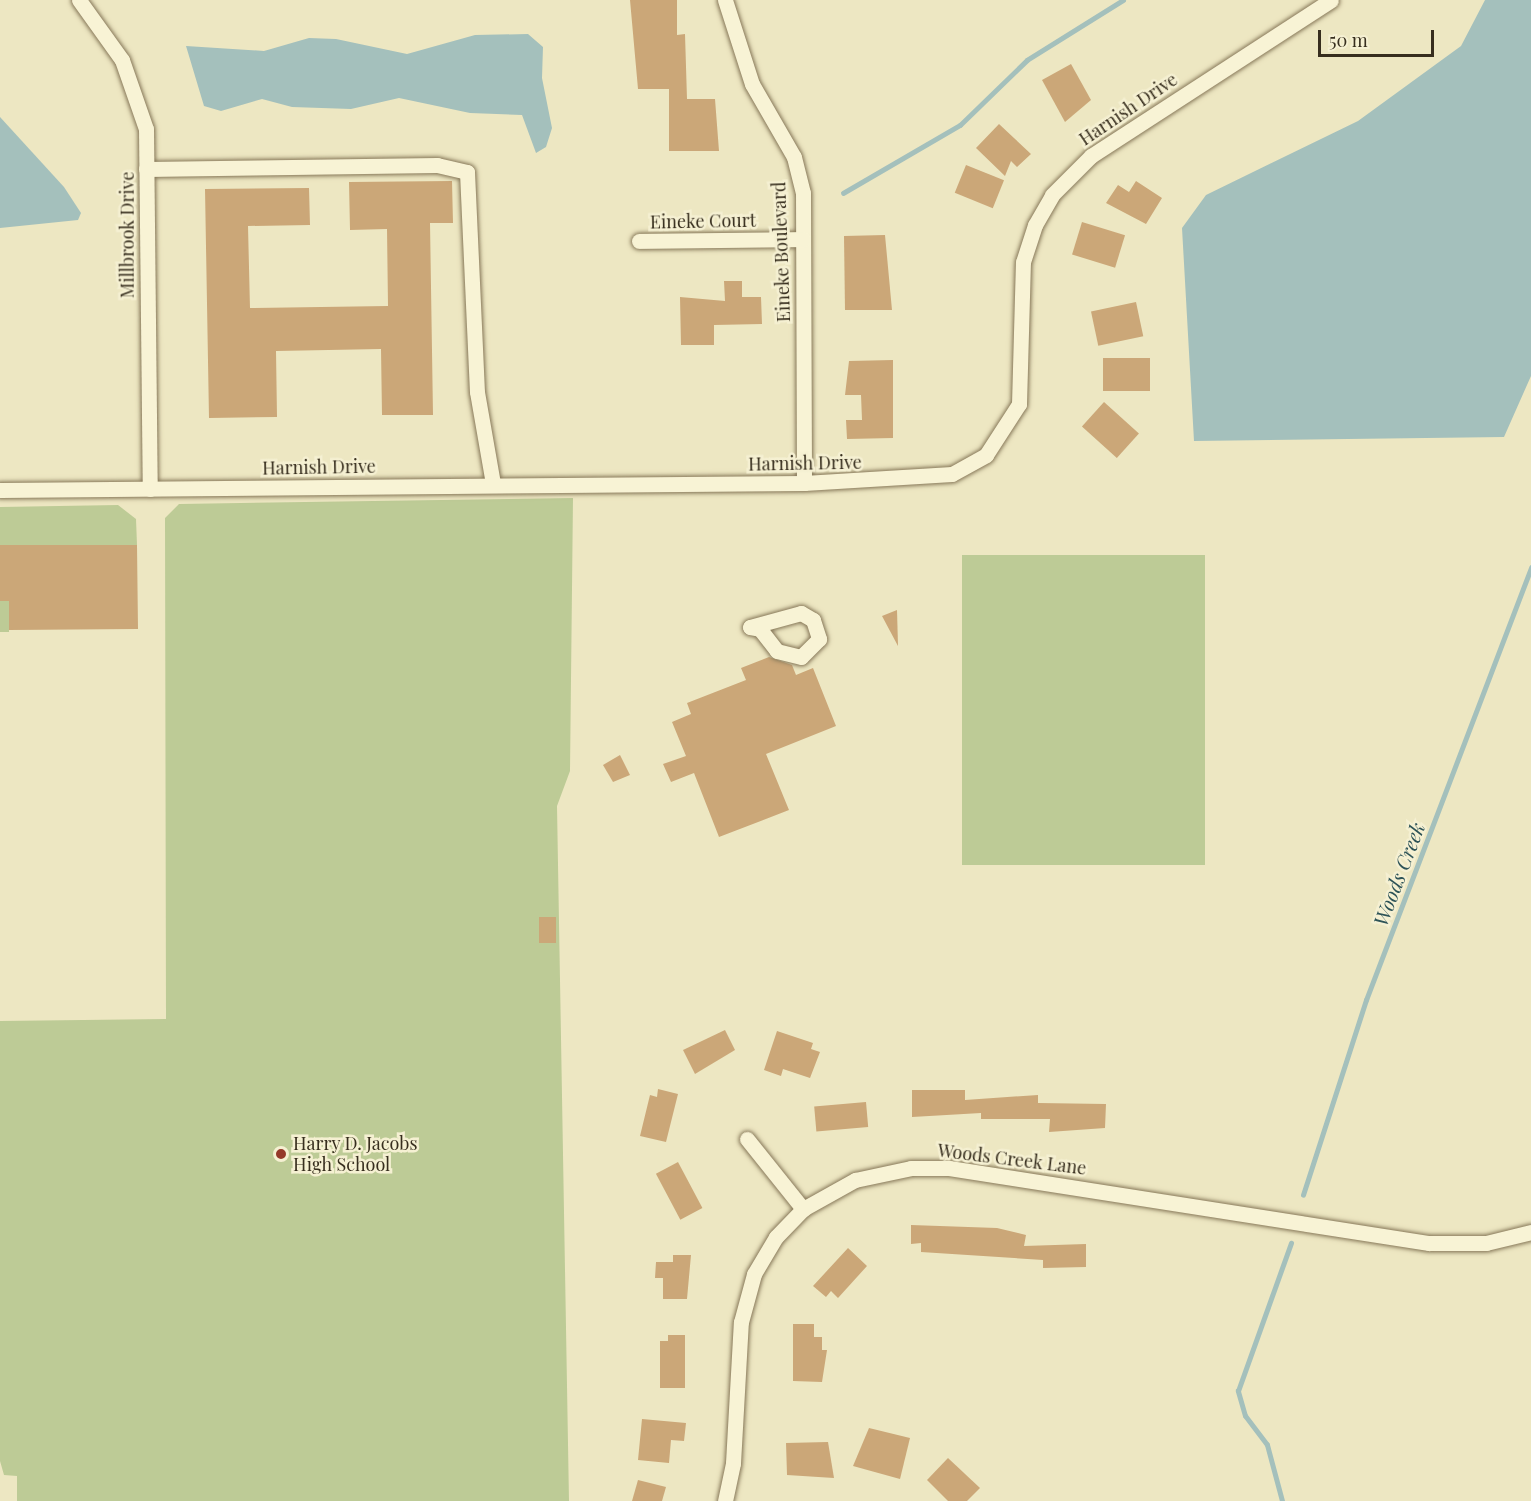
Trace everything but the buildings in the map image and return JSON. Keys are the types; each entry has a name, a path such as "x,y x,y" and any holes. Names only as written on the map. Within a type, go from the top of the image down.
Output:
{"street":[{"name":"Millbrook Drive","path":"79,0 109,35 133,80 146,129 150,489"},
{"name":"Eineke Boulevard","path":"724,0 752,84 794,157 803,193 804,483"},
{"name":"Harnish Drive","path":"0,490 804,483 935,479 986,455 1019,404 1023,262 1035,225 1052,195 1090,156 1331,0"},
{"path":"147,169 437,165 467,172 477,392 493,484"},
{"name":"Eineke Court","path":"639,241 803,239"},
{"path":"747,1138 803,1209"},
{"name":"Woods Creek Lane","path":"725,1501 746,1297 763,1257 803,1209 817,1196 880,1173 948,1168 1429,1243 1486,1243 1531,1232"}],"green space":[{"name":"Harry D. Jacobs High School","path":"573,498 570,771 557,806 569,1501 17,1501 17,1476 4,1475 0,1461 0,1021 166,1019 165,518 179,504"},
{"path":"118,505 136,519 137,545 0,545 0,507"},
{"path":"962,555 1205,555 1205,865 962,865"},
{"path":"0,601 9,601 9,632 0,632"}],"water":[{"path":"1485,0 1531,0 1531,376 1504,437 1194,441 1182,228 1206,195 1358,121 1461,46"},
{"path":"528,34 543,47 542,78 552,128 546,147 536,153 522,115 470,113 399,98 351,109 292,107 262,99 221,111 204,106 186,46 264,51 309,38 336,39 407,54 475,35"},
{"path":"0,117 64,187 81,213 78,220 0,228"}],"waterway":[{"path":"843,193 960,125 1027,60 1123,0"},
{"name":"Woods Creek","path":"1303,1195 1366,1000 1531,567"},
{"name":"Woods Creek","path":"1282,1501 1267,1445 1245,1416 1238,1391 1291,1243"}],"place":[{"name":"Harry D. Jacobs High School","path":"281,1154"}]}
